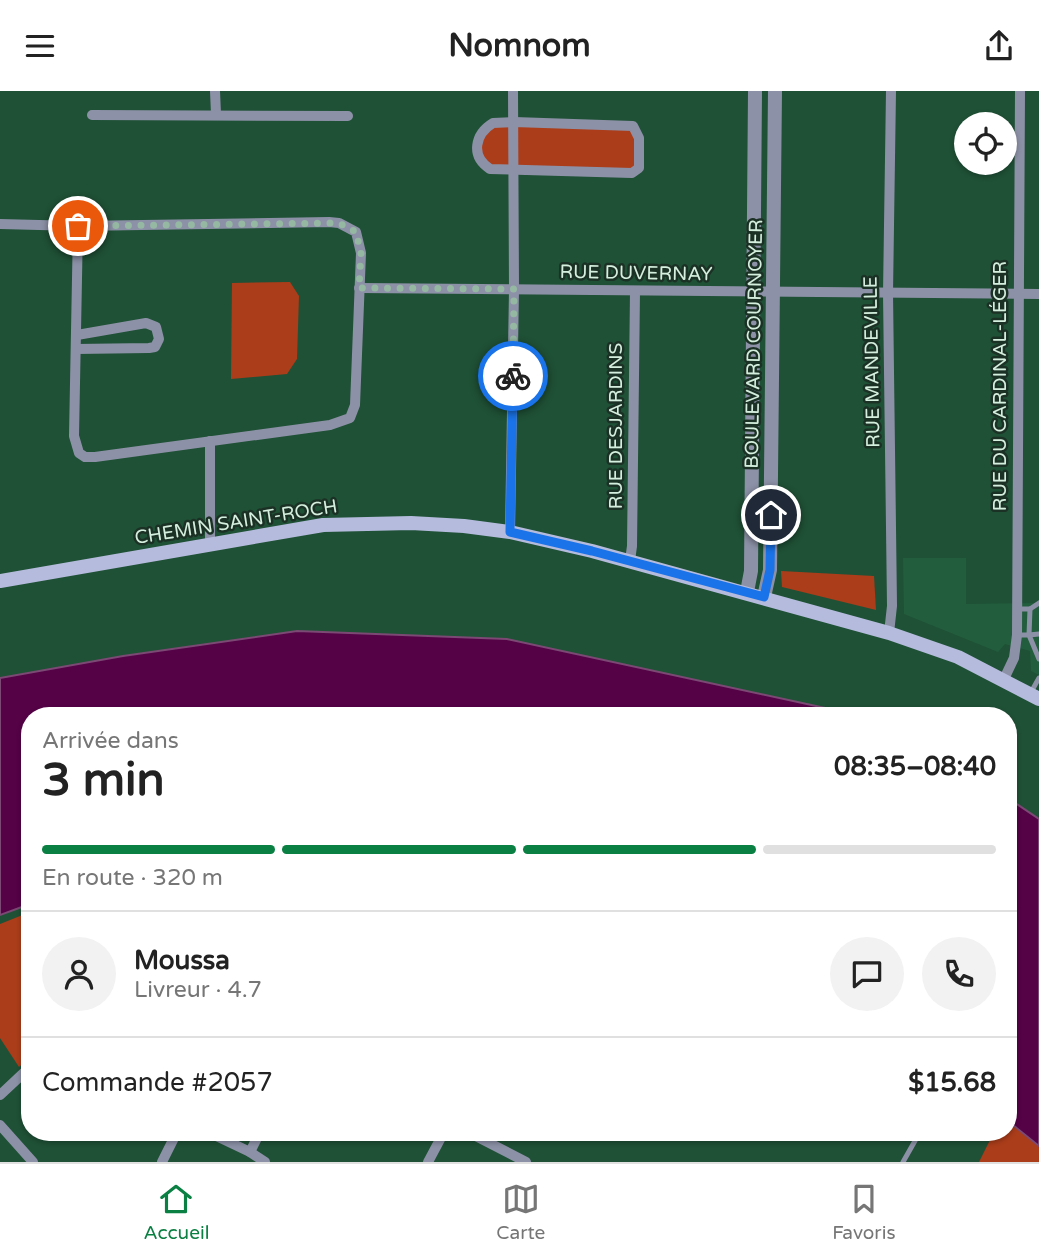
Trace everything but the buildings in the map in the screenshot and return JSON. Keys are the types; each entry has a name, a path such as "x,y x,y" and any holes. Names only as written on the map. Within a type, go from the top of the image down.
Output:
{"main road":[{"name":"CHEMIN SAINT-ROCH","path":"0,581 284,530 351,524 441,524 510,532 630,561 889,633 950,653 1035,696"}],"street":[{"path":"215,91 216,114"},
{"path":"510,532 514,289 513,91"},
{"name":"BOULEVARD COURNOYER","path":"747,592 751,571 755,91"},
{"name":"BOULEVARD COURNOYER","path":"764,597 770,570 775,91"},
{"name":"RUE MANDEVILLE","path":"889,633 892,606 888,293 891,91"},
{"name":"RUE DU CARDINAL-LÉGER","path":"1004,679 1014,658 1017,635 1020,91"},
{"path":"92,115 348,116"},
{"path":"514,122 633,126 639,138 639,168 632,173 514,171 489,169 481,162 476,147 479,136 489,125 514,122"},
{"path":"0,224 78,226 339,223 356,232 361,253 355,404 349,418 330,425 95,457 85,457 79,453 74,436 78,226"},
{"name":"RUE DUVERNAY","path":"359,288 1039,293"},
{"name":"RUE DESJARDINS","path":"630,561 635,291"},
{"path":"76,335 146,323 156,327 159,339 155,347 149,348 76,349"},
{"path":"210,441 210,543"},
{"path":"0,1095 21,1075"},
{"path":"0,1125 33,1162"},
{"path":"162,1162 172,1141"},
{"path":"228,1141 250,1151 265,1162"},
{"path":"250,1151 255,1141"},
{"path":"428,1162 439,1141"},
{"path":"485,1141 526,1162"}],"lane":[{"path":"1030,609 1039,603"},
{"path":"1017,609 1039,611"},
{"path":"1030,609 1029,635 1038,654"},
{"path":"1017,635 1039,634"},
{"path":"1035,696 1039,678"},
{"path":"903,1162 915,1141"}],"shaded area":[{"path":"489,126 631,129 638,134 639,168 487,170 477,140"},
{"path":"290,282 299,296 297,359 287,374 231,379 232,283"},
{"path":"903,558 966,558 966,604 1039,603 1039,675 1031,671 1030,651 1005,644 998,652 904,614"},
{"path":"781,571 874,576 876,610 782,587"},
{"path":"297,631 507,639 821,707 21,707 21,907 0,915 0,678 123,656"},
{"path":"1017,804 1039,819 1039,1146 1017,1128"},
{"path":"21,916 19,1067 0,1038 0,924"},
{"path":"1017,1117 1039,1135 1039,1162 979,1162 990,1141 1017,1141"}],"way so far":[{"path":"78,226 339,223 356,232 361,253 359,288 514,289 513,376"}],"route":[{"path":"513,376 510,532 764,597 770,570 771,515"}]}
